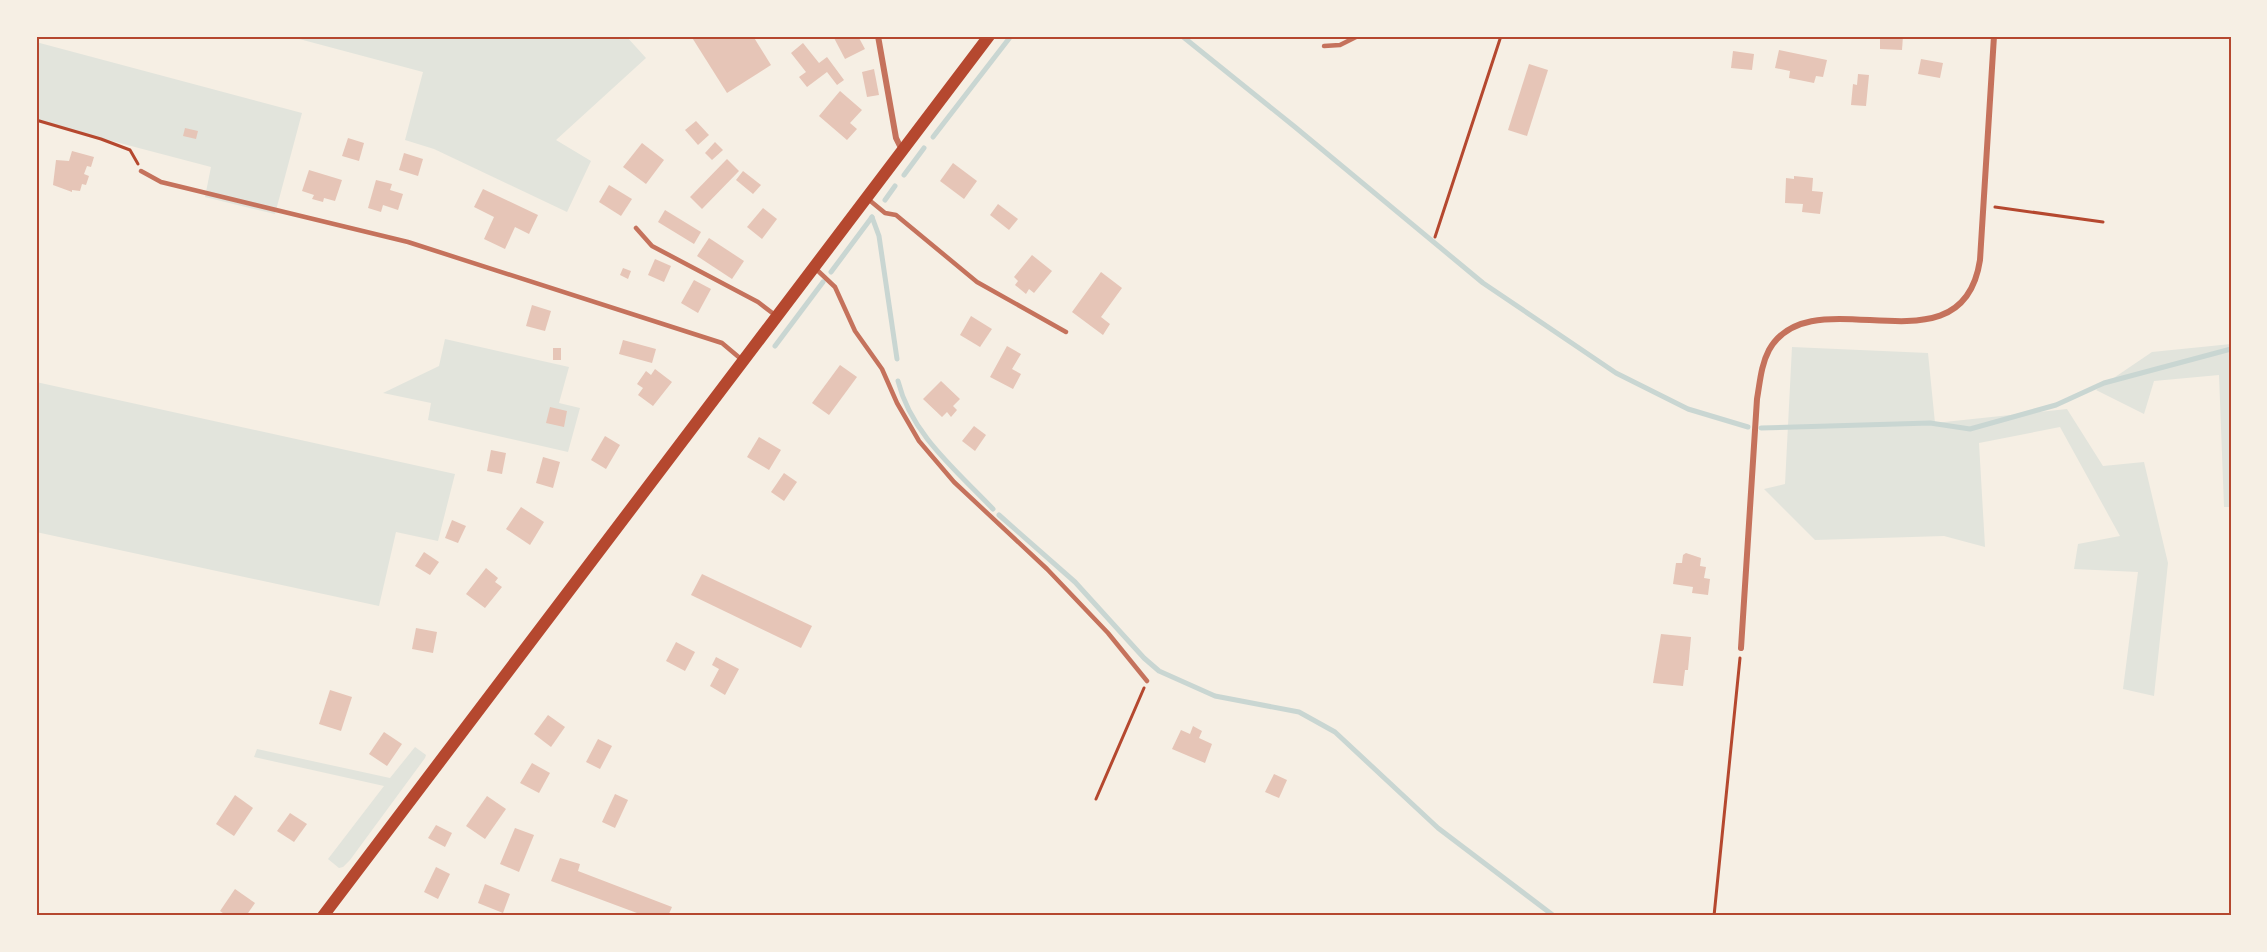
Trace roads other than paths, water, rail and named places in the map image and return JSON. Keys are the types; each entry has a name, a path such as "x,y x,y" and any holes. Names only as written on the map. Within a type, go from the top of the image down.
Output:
{"main road":[{"path":"324,916 988,36"}],"street":[{"path":"878,36 896,138 902,151"},
{"path":"1741,648 1757,399 1764,362 1770,348 1786,330 1810,320 1928,320 1952,309 1973,287 1977,276 1983,205 1994,36"}],"lane":[{"path":"1324,46 1340,45 1358,36"},
{"path":"141,171 161,182 408,242 501,271 722,343 743,360"},
{"path":"867,198 885,213 896,215 977,282 1066,332"},
{"path":"636,228 652,246 758,302 777,316"},
{"path":"814,268 835,287 855,331 882,369 897,403 919,441 954,482 1062,585 1108,633 1147,681"}],"waterway":[{"path":"933,137 1011,36"},
{"path":"1182,36 1483,283 1616,373 1688,409 1748,427"},
{"path":"904,175 924,148"},
{"path":"885,200 895,186"},
{"path":"872,217 879,236 897,359"},
{"path":"831,272 872,217"},
{"path":"775,346 823,282"},
{"path":"1761,428 1930,423 1970,429 2056,405 2104,383 2231,349"},
{"path":"898,381 904,400 924,435 993,509"},
{"path":"999,515 1075,582 1144,658 1159,671 1215,696 1299,712 1335,732 1438,828 1554,916"}]}
